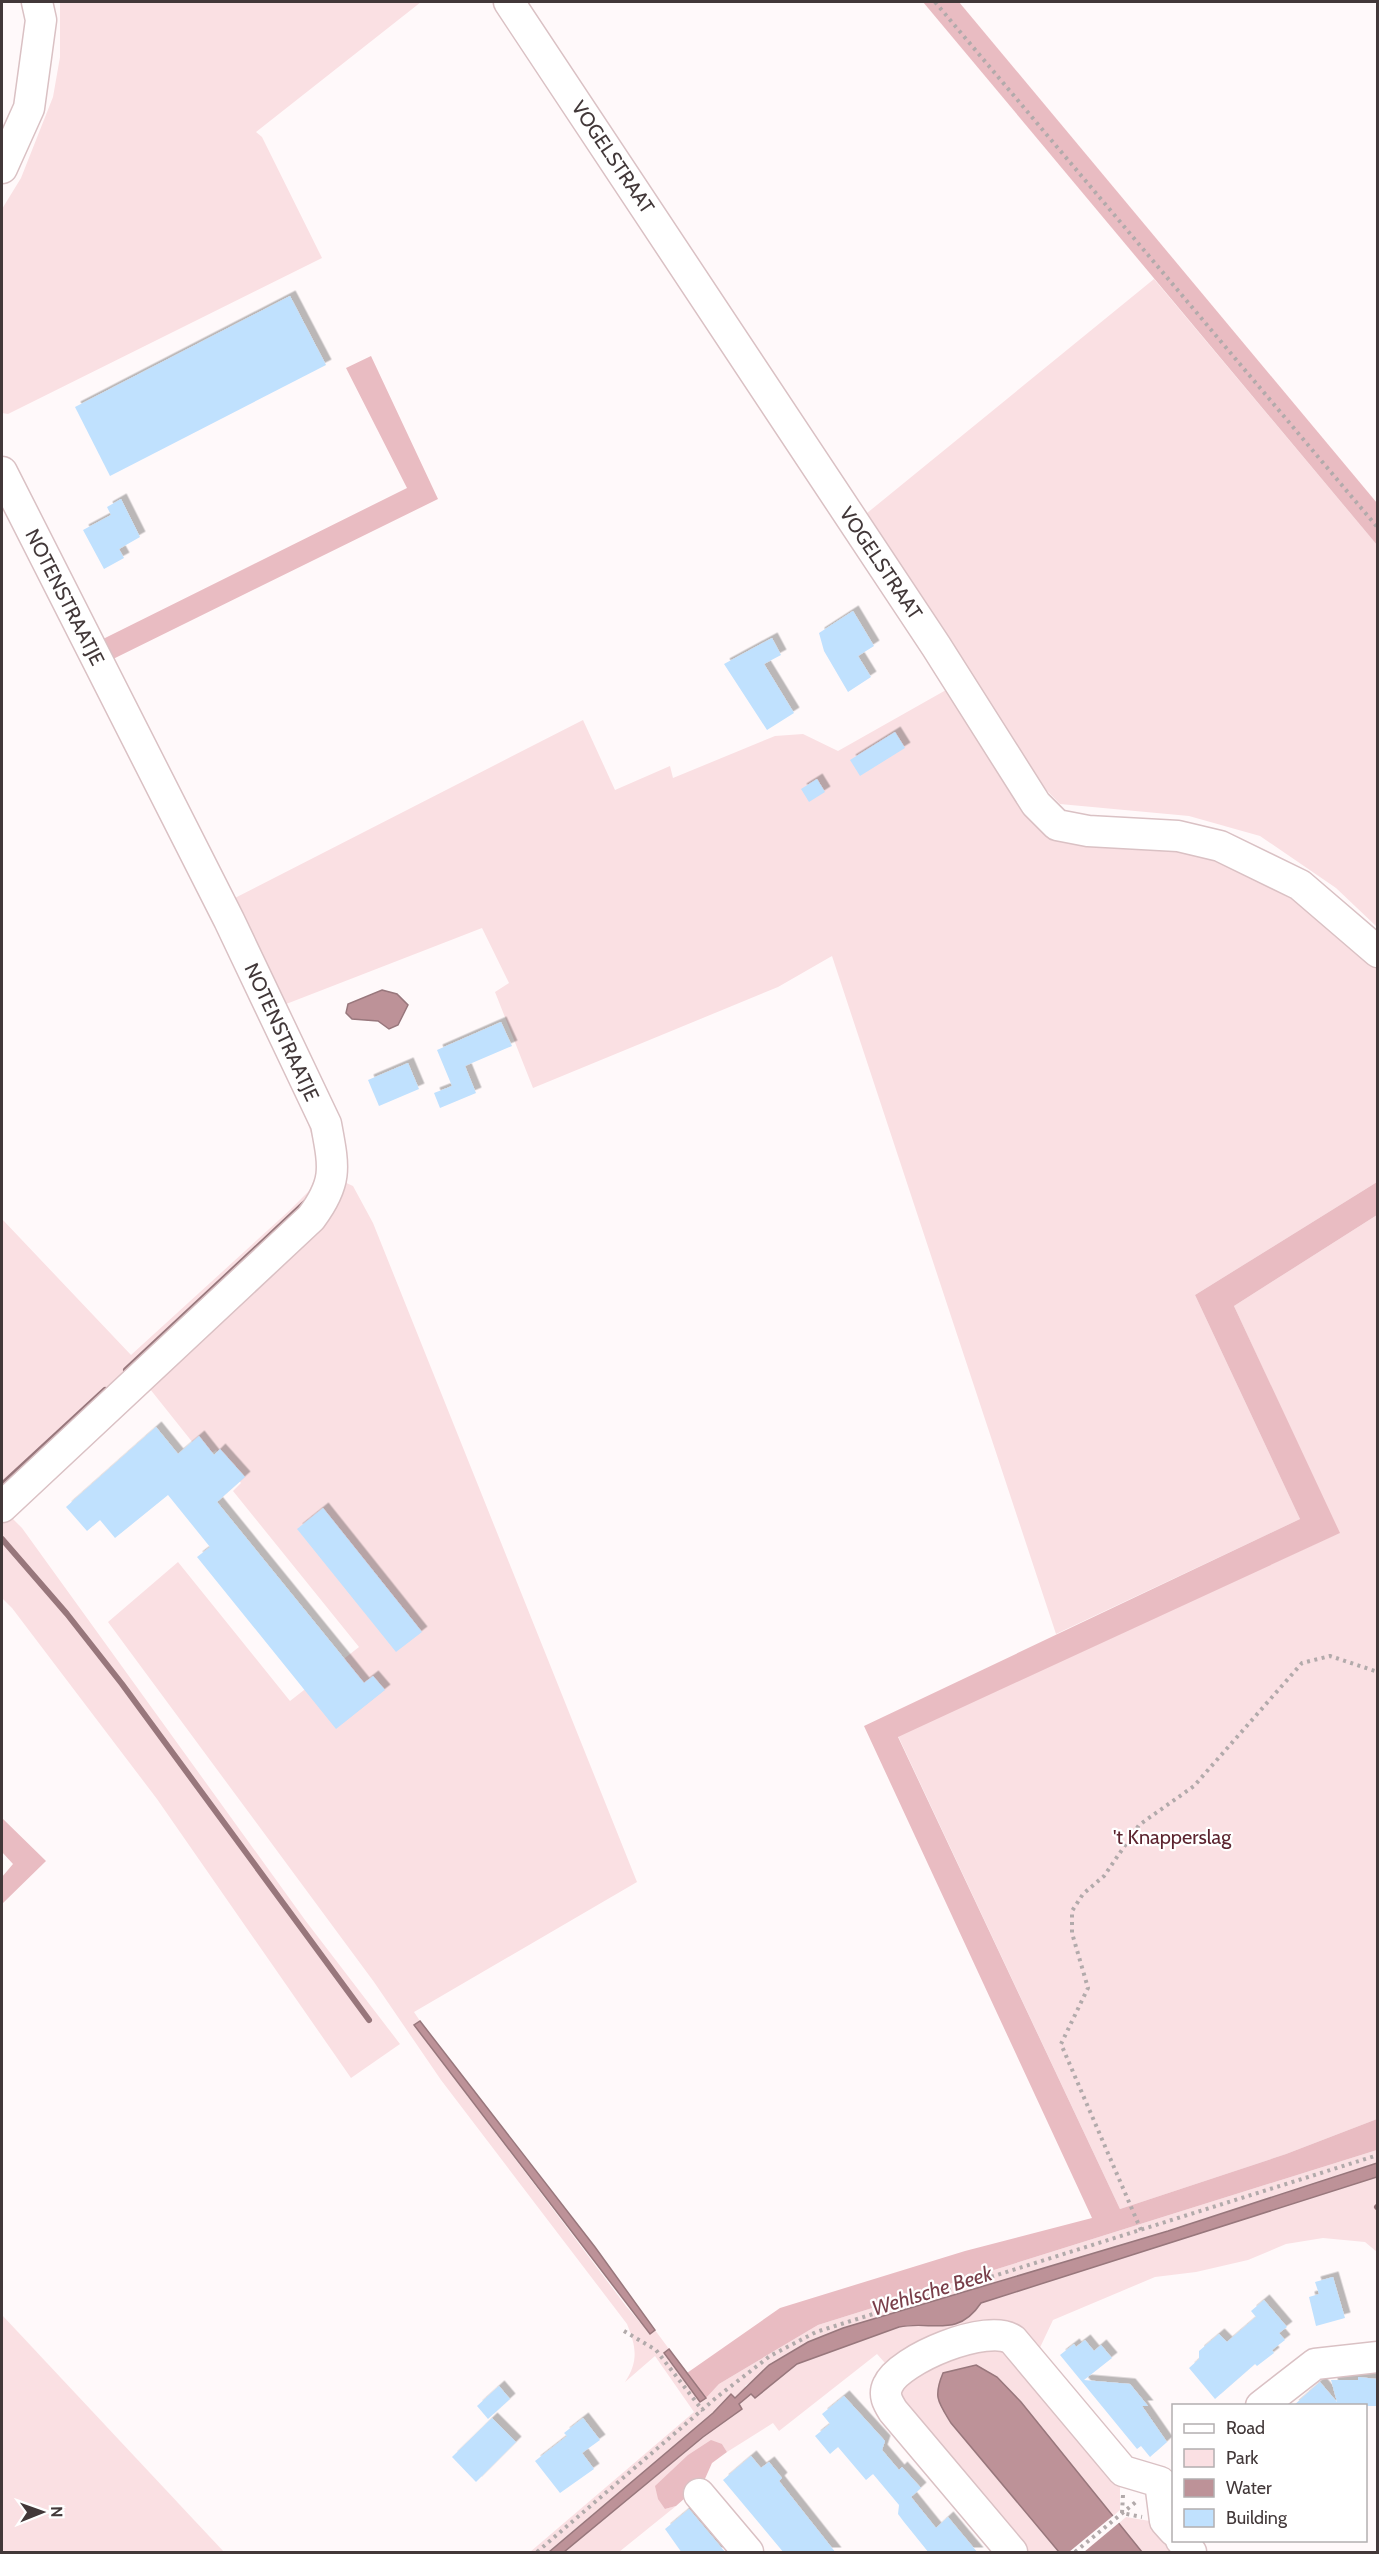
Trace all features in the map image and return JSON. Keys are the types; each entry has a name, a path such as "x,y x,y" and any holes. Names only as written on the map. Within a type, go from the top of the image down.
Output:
{"street":[{"path":"2,168 29,108 41,20 37,2"},
{"name":"VOGELSTRAAT","path":"509,2 936,646 1036,804 1057,825 1088,831 1178,836 1220,846 1300,885 1377,952"},
{"name":"NOTENSTRAATJE","path":"2,472 229,920 326,1124 332,1158 332,1178 327,1196 311,1218 2,1507"},
{"path":"1012,2553 887,2402 888,2384 899,2372 922,2357 949,2345 993,2335 1008,2336 1123,2471 1167,2477 1172,2522"},
{"path":"1264,2404 1315,2364 1377,2357"},
{"path":"699,2494 748,2553"}],"path":[{"path":"935,2 1377,528"},
{"path":"1141,2229 1061,2044 1088,1988 1072,1934 1072,1911 1083,1894 1104,1876 1139,1825 1194,1786 1302,1663 1330,1656 1377,1672"},
{"path":"537,2553 770,2356 816,2332 1377,2155"},
{"path":"624,2331 656,2350 703,2411"},
{"path":"1123,2471 1122,2513 1172,2531"},
{"path":"1075,2553 1120,2515"}],"green space":[{"path":"60,2 421,2 256,132 262,137 322,258 8,414 2,413 2,209 21,178 53,97 60,57"},
{"path":"1154,279 1377,545 1377,927 1336,888 1260,836 1189,816 1060,804 1024,767 861,518"},
{"path":"2,482 317,1116 322,1187 2,1498 2,1219 131,1355 309,1191 317,1173 317,1153 308,1124 258,1010 2,505"},
{"path":"946,690 1010,793 1046,826 1153,836 1275,881 1356,942 1377,968 1377,1182 1195,1295 1300,1519 1056,1634 832,956 778,987 533,1088 495,992 509,983 482,928 281,1006 229,901 583,720 615,790 670,766 673,778 775,736 803,734 838,751"},
{"path":"342,1181 353,1186 373,1223 637,1882 414,2012 420,2021 414,2025 626,2306 650,2334 655,2330 669,2349 664,2353 704,2400 719,2384 818,2325 1377,2150 1377,2163 1168,2231 843,2328 808,2342 745,2386 747,2389 735,2398 731,2395 713,2413 548,2552 530,2552 694,2412 655,2356 625,2382 635,2353 627,2324 441,2080 374,1982 108,1622 178,1562 290,1701 359,1647 233,1491 241,1483 216,1450 205,1458 142,1379"},
{"name":"'t Knapperslag","path":"1377,1215 1377,2119 1286,2154 1120,2209 898,1736 1339,1533 1234,1306"},
{"path":"7,1513 22,1528 305,1920 400,2044 351,2078 157,1799 12,1608 2,1598 2,1516"},
{"path":"1377,2177 1377,2252 1365,2242 1323,2238 1286,2244 1248,2260 1196,2272 1155,2277 1053,2320 1036,2356 1013,2329 892,2371 877,2354 779,2431 773,2423 727,2452 722,2444 665,2509 676,2506 619,2552 564,2552 703,2437 742,2409 739,2404 751,2394 754,2398 797,2364 899,2327 954,2324 972,2314 981,2303"},
{"path":"2,2315 224,2552 2,2552"},
{"path":"997,2341 1120,2478 1120,2510 1112,2517 1104,2506 1062,2552 1021,2552 898,2405 897,2390 917,2370"},
{"path":"1126,2517 1156,2522 1181,2552 1138,2552 1118,2524"}],"shaded area":[{"path":"923,2 959,2 1377,503 1377,545"},
{"path":"371,356 438,499 109,661 99,641 407,488 346,368"},
{"path":"1377,1182 1377,1215 1234,1306 1340,1533 898,1737 1120,2209 1286,2154 1377,2119 1377,2150 818,2325 719,2384 706,2398 687,2373 780,2308 965,2251 1092,2218 864,1726 1300,1519 1195,1295"},
{"path":"2,1818 46,1861 2,1904 2,1877 13,1864 2,1852"},
{"path":"711,2440 722,2444 727,2452 712,2463 704,2481 676,2506 665,2509 658,2499 655,2486 688,2455"}],"water":[{"path":"382,990 397,994 408,1005 398,1025 389,1029 378,1021 352,1019 346,1013 348,1004"},
{"path":"420,2021 595,2247 655,2330 650,2334 414,2025"},
{"path":"1377,2163 1377,2177 981,2303 972,2314 953,2325 899,2327 797,2364 755,2398 751,2394 739,2404 742,2409 703,2437 564,2552 549,2552 713,2413 731,2394 735,2398 769,2365 808,2342 843,2328 1168,2231"},
{"path":"669,2349 706,2398 700,2402 664,2353"},
{"path":"976,2365 997,2377 1021,2402 1142,2552 1059,2552 951,2423 940,2404 938,2388 943,2373"}],"pier":[{"path":"1114,2515 1120,2522 1084,2552 1069,2552"}],"building":[{"path":"290,296 326,365 110,476 75,407"},
{"path":"121,499 140,537 119,549 124,558 104,569 83,530 111,515 107,507"},
{"path":"853,611 874,646 858,656 871,677 848,692 824,651 819,633"},
{"path":"772,638 781,655 764,664 794,713 767,730 724,664"},
{"path":"895,732 905,748 860,776 850,760"},
{"path":"817,779 825,792 809,802 801,789"},
{"path":"501,1022 512,1046 465,1066 476,1093 440,1108 434,1093 452,1086 437,1050"},
{"path":"408,1063 419,1089 379,1106 368,1080"},
{"path":"156,1427 178,1454 199,1436 214,1455 220,1449 245,1477 217,1502 364,1683 373,1676 385,1690 336,1729 197,1557 210,1547 168,1495 115,1538 100,1520 87,1531 66,1507"},
{"path":"323,1508 422,1632 396,1652 297,1529"},
{"path":"1333,2277 1345,2318 1316,2326 1309,2297 1319,2294 1315,2282"},
{"path":"1264,2300 1287,2327 1279,2333 1285,2340 1272,2350 1274,2353 1257,2366 1255,2364 1215,2399 1189,2368 1199,2359 1199,2351 1219,2334 1227,2342 1256,2317 1251,2311"},
{"path":"1085,2340 1094,2351 1101,2345 1112,2358 1084,2380 1130,2384 1148,2406 1142,2406 1167,2442 1150,2457 1141,2446 1137,2449 1060,2355 1074,2344 1076,2347"},
{"path":"1358,2377 1377,2379 1377,2406 1295,2404 1320,2382 1337,2402 1331,2380 1358,2380"},
{"path":"499,2386 510,2399 488,2419 477,2406"},
{"path":"844,2396 885,2441 882,2450 899,2470 902,2467 921,2488 911,2497 936,2528 948,2517 978,2553 929,2553 898,2514 899,2505 873,2474 866,2480 838,2447 830,2454 815,2436 830,2424 822,2414"},
{"path":"492,2418 516,2442 476,2482 452,2457"},
{"path":"583,2418 600,2440 582,2453 594,2469 560,2493 535,2461 567,2436 564,2433"},
{"path":"751,2456 761,2468 769,2462 782,2478 779,2481 836,2553 784,2553 723,2480"},
{"path":"689,2509 726,2553 682,2553 665,2529"}],"waterway":[{"path":"126,1370 306,1202"},
{"path":"2,1485 105,1390"},
{"path":"2,1539 67,1614 122,1684 369,2020"}],"water label":[{"name":"Wehlsche Beek","path":"932,2291"}]}
